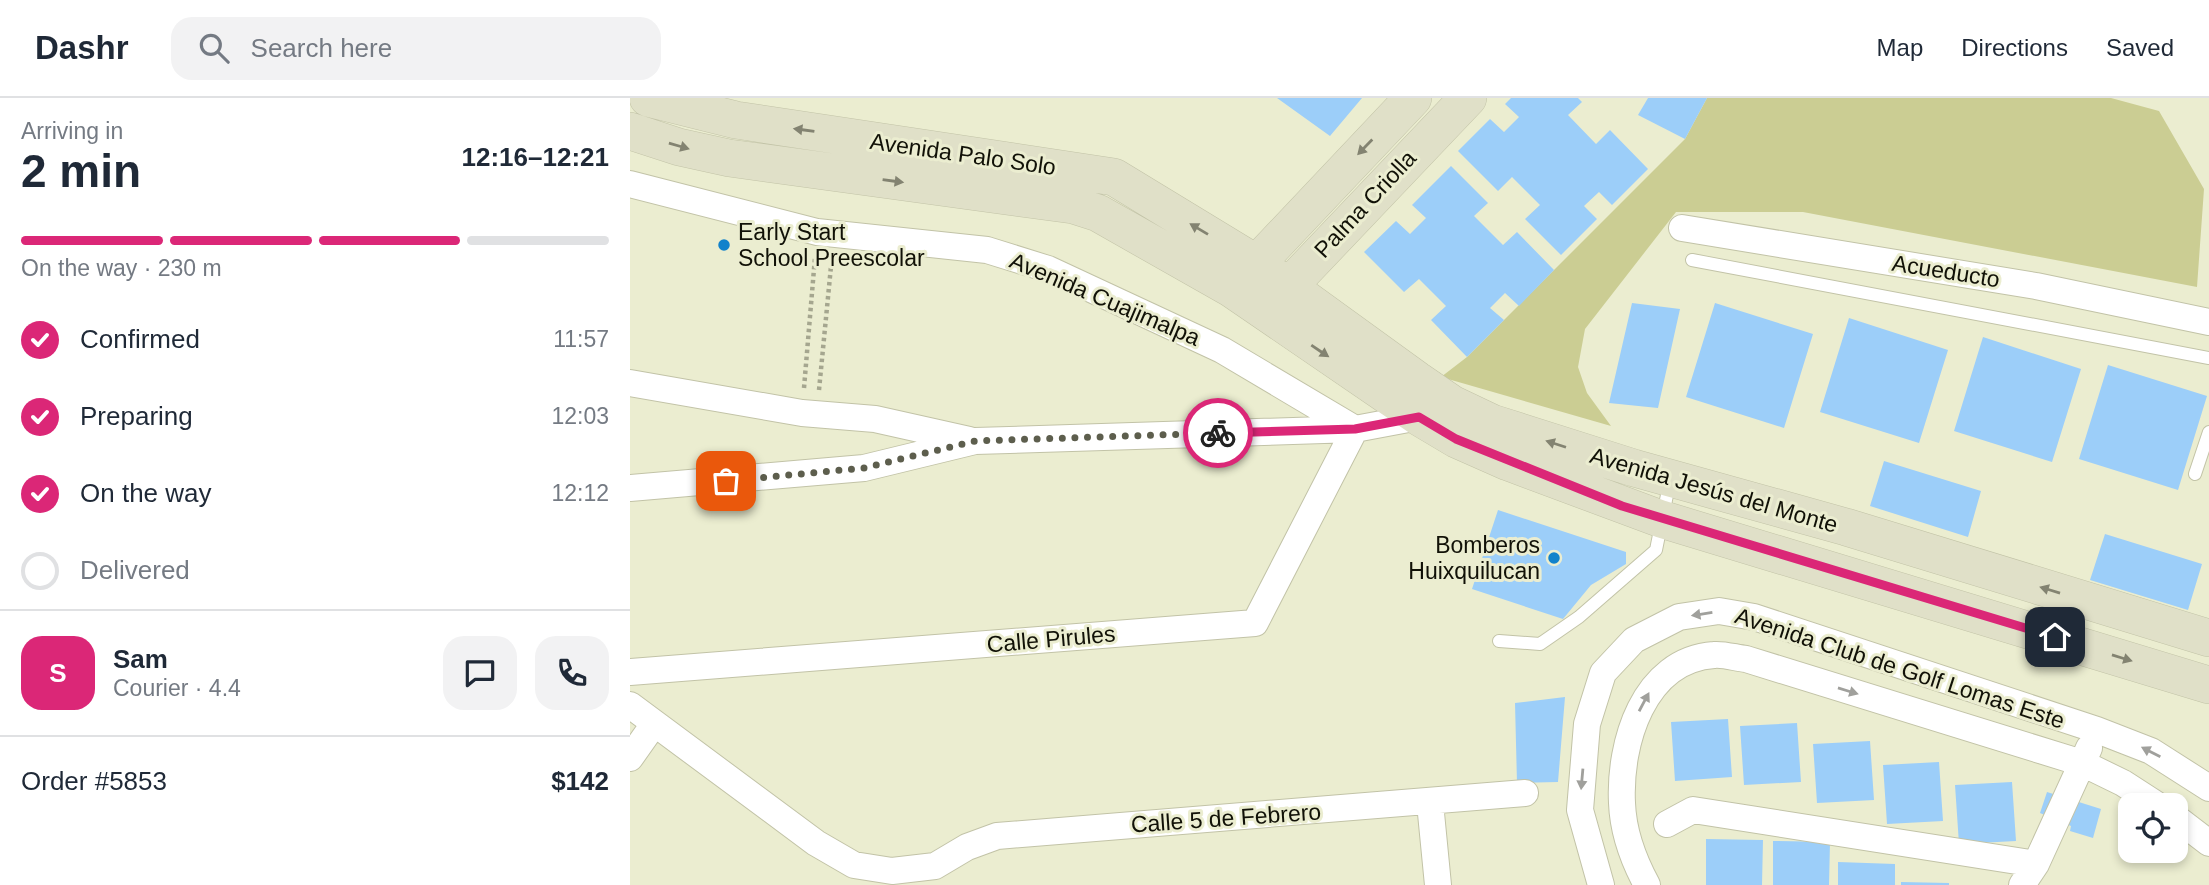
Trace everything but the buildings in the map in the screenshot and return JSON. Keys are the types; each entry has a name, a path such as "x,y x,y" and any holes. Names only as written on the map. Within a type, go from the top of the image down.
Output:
{"main road":[{"name":"Avenida Palo Solo","path":"648,98 736,120 1114,177 1245,277"},
{"name":"Palma Criolla","path":"1245,277 1413,98"},
{"name":"Palma Criolla","path":"1275,300 1467,99"},
{"name":"Avenida Palo Solo","path":"630,131 679,147 729,158 1073,205 1098,213 1245,277"},
{"path":"838,174 841,136"},
{"path":"1289,229 1319,254"},
{"name":"Avenida Jesús del Monte","path":"1245,277 1419,417 1456,439 1661,519 2209,685"},
{"name":"Avenida Jesús del Monte","path":"1275,300 1452,404 1492,423 2209,638"}],"street":[{"name":"Avenida Cuajimalpa","path":"630,184 826,233 987,250 1048,269 1222,350 1355,429"},
{"name":"Acueducto","path":"1682,228 2036,286 2209,322"},
{"path":"630,383 809,414 875,419 975,441"},
{"path":"630,488 864,468 975,441 1355,429 1419,417"},
{"name":"Calle Pirules","path":"630,672 1255,623 1355,429"},
{"name":"Avenida Club de Golf Lomas Este","path":"1601,885 1580,810 1587,724 1603,673 1634,640 1679,617 1719,611 1754,617 2097,730 2151,751 2209,788"},
{"name":"Avenida Club de Golf Lomas Este","path":"1647,885 1635,863 1622,804 1630,729 1647,694 1665,676 1692,660 1715,655 1746,659 2082,763 2138,793"},
{"path":"630,705 816,843 854,865 935,875"},
{"path":"630,758 654,724"},
{"path":"1667,824 1693,810 2029,874 2097,730"},
{"name":"Calle 5 de Febrero","path":"935,875 967,847 996,836 1430,803 1525,793"},
{"path":"1430,803 1438,885"},
{"path":"2188,827 2209,843"}],"lane":[{"path":"1692,260 2209,358"},
{"path":"2195,474 2209,432"},
{"path":"1499,641 1540,644 1579,617 1656,550 1670,478"}],"path":[{"path":"809,414 826,233"},
{"path":"809,414 826,233"}],"green space":[{"path":"1707,98 2111,98 2159,111 2204,189 2197,287 1803,212 1676,212 1585,329 1578,367 1587,393 1611,426 1441,377 1467,357 1685,139"}],"way so far":[{"path":"726,481 864,468 975,441 1218,433"}],"place":[{"name":"Early Start School Preescolar","path":"724,245"},
{"name":"Bomberos Huixquilucan","path":"1554,558"}],"route":[{"path":"1218,433 1355,429 1419,417 1456,439 1622,506 2055,637"}]}
